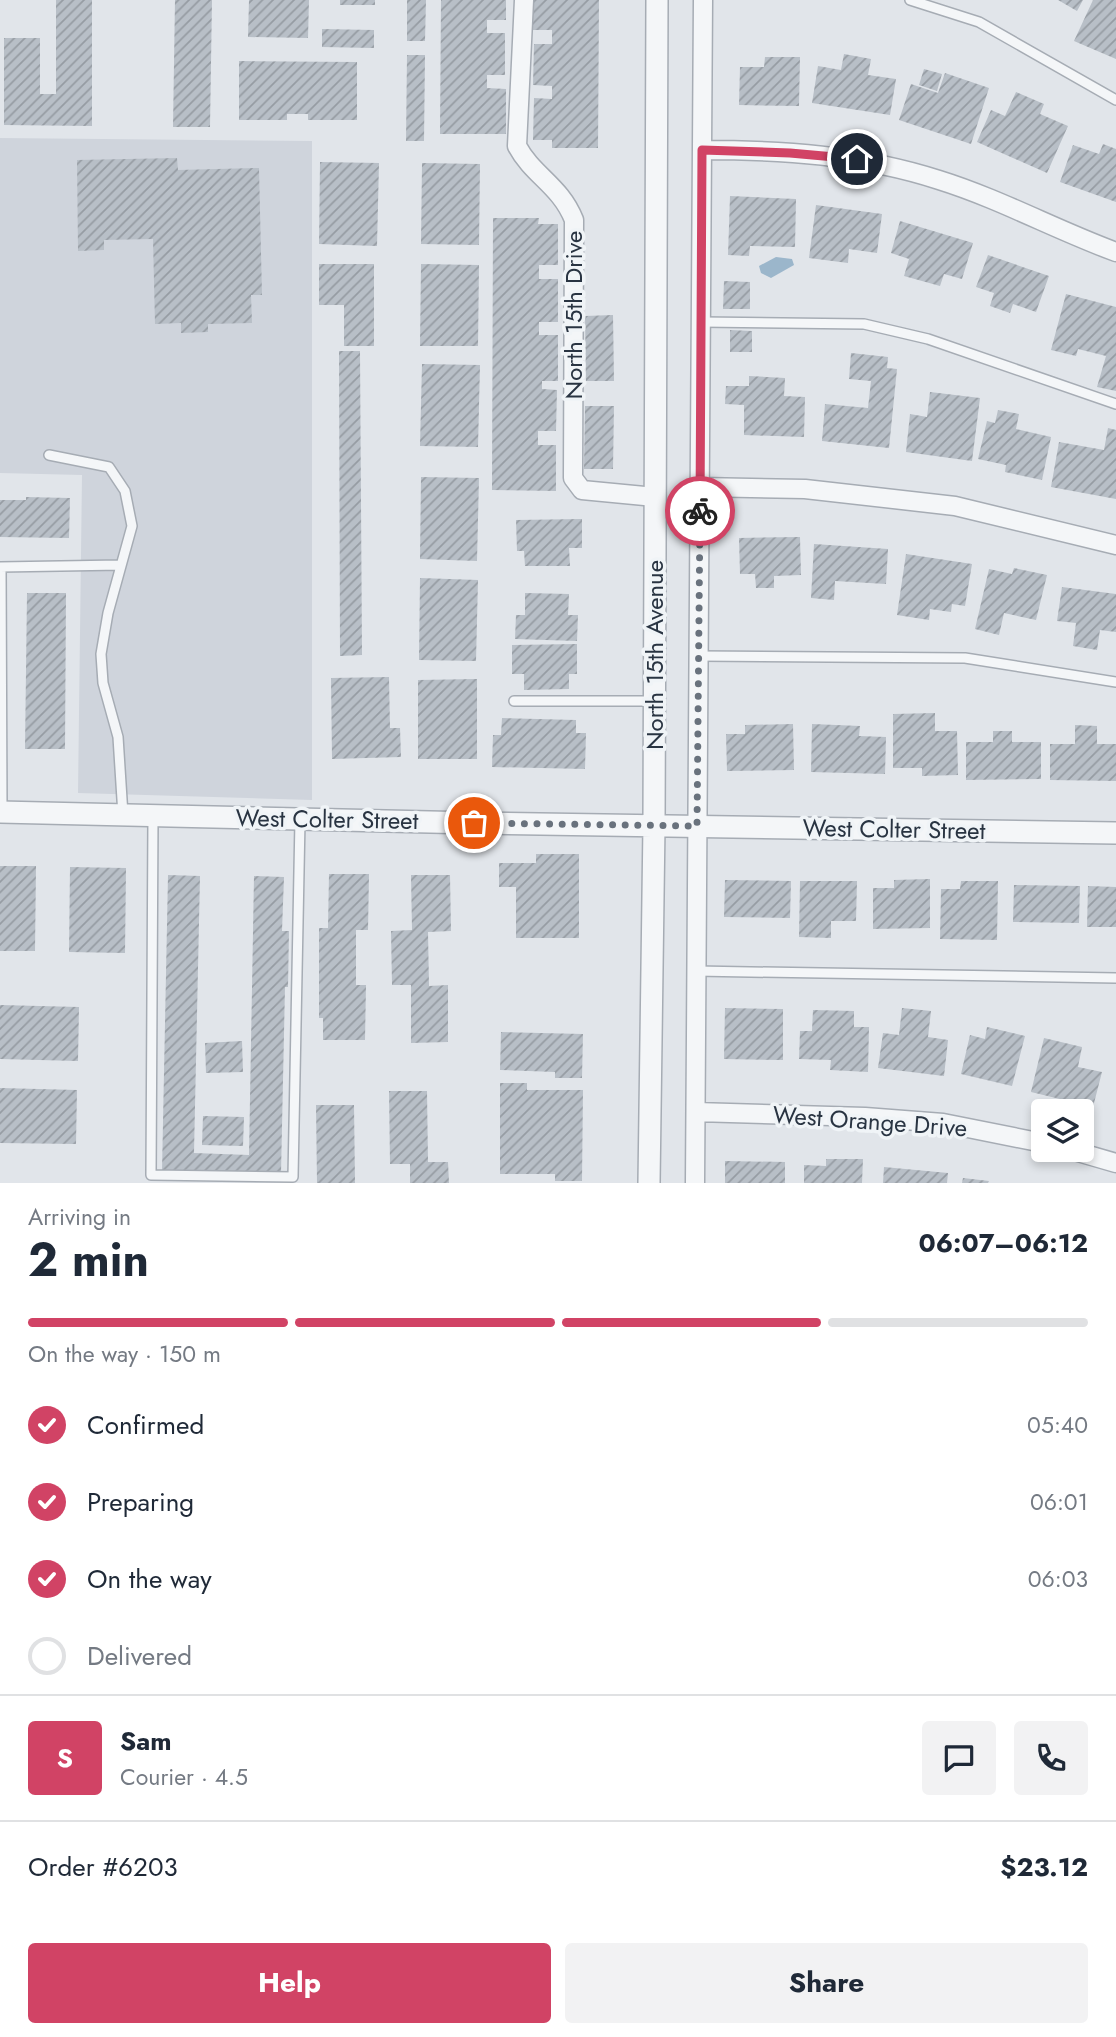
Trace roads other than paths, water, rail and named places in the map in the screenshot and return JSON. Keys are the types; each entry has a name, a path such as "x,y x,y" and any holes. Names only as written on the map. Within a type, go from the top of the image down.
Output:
{"street":[{"name":"North 15th Drive","path":"524,0 517,146 524,159 567,201 574,220 573,478 582,489 655,497"},
{"name":"North 15th Avenue","path":"649,1183 657,0"},
{"name":"North 15th Avenue","path":"695,1183 703,0"},
{"path":"702,150 790,153 857,159 939,179 1116,252"},
{"path":"700,487 805,489 955,506 1116,545"},
{"name":"West Colter Street","path":"1,812 1116,833"},
{"name":"West Orange Drive","path":"696,1112 865,1117 943,1123 1031,1141"},
{"path":"1094,1156 1116,1163"}],"lane":[{"path":"909,0 979,22 1116,100"},
{"path":"701,322 864,324 928,339 1116,404"},
{"path":"49,455 109,467 125,491 132,526 108,613 101,654 103,683 118,737 123,815"},
{"path":"1,812 0,567 121,565"},
{"path":"699,656 965,658 1116,682"},
{"path":"514,701 654,701"},
{"path":"153,815 151,1175 293,1177 300,818"},
{"path":"696,971 1116,978"}],"water":[{"path":"776,257 792,259 794,265 771,278 761,273 759,266"}]}
